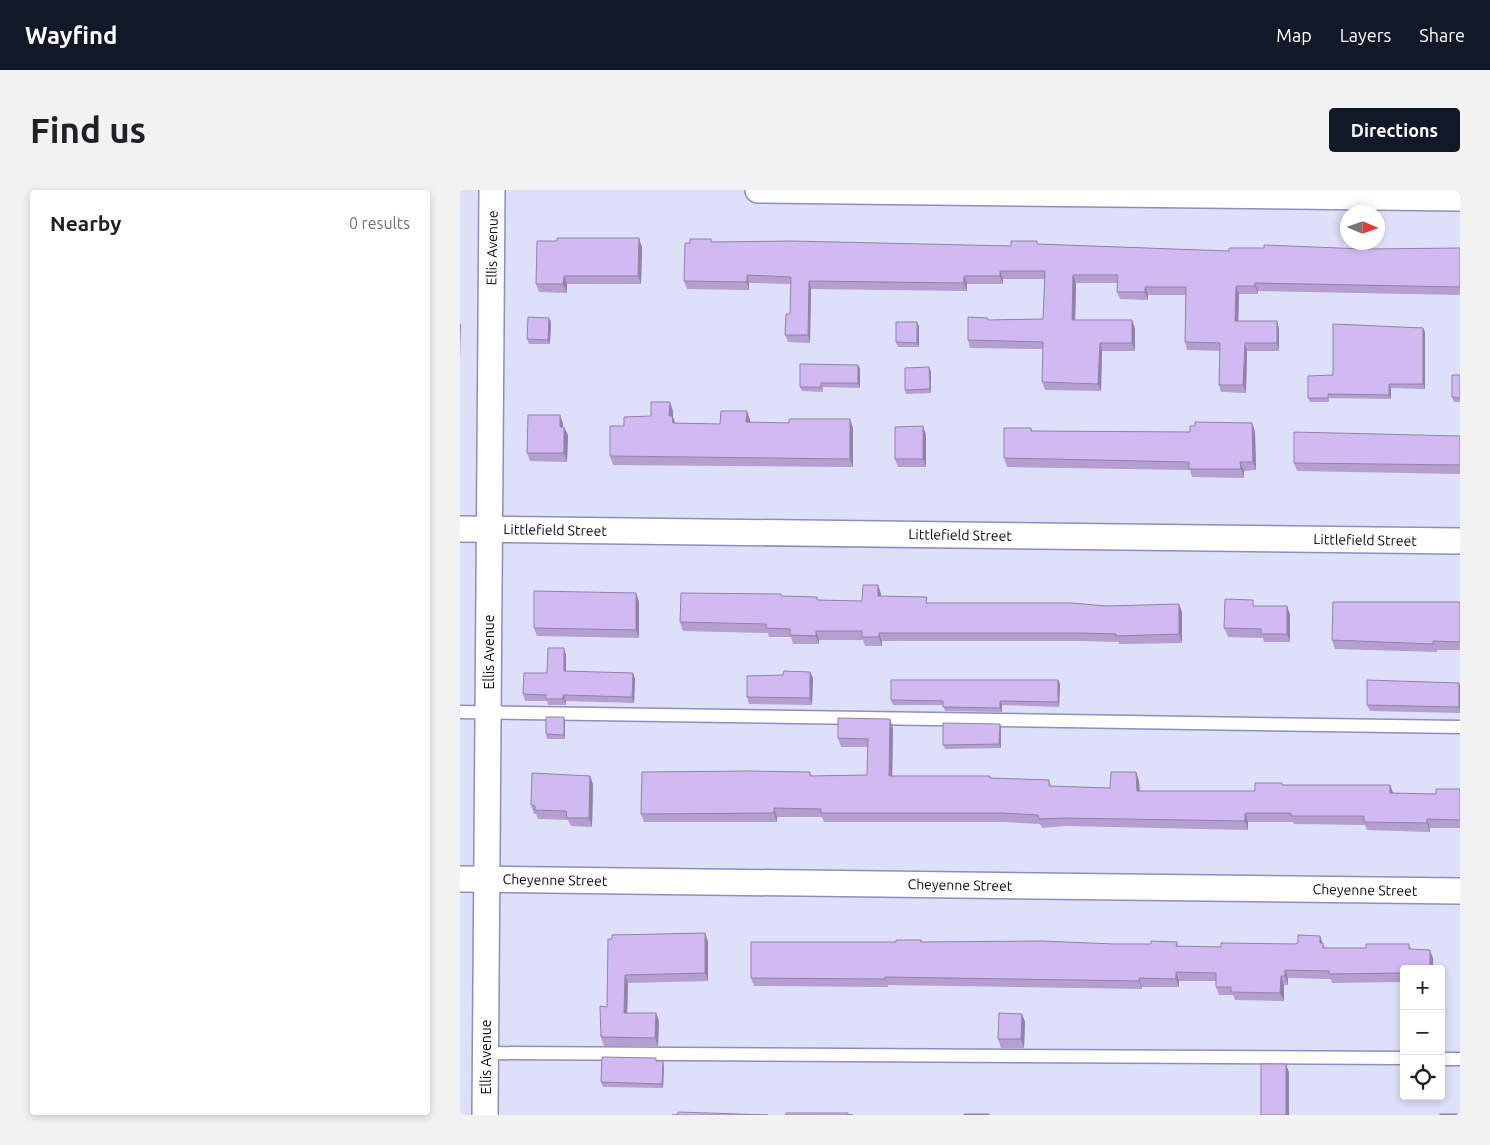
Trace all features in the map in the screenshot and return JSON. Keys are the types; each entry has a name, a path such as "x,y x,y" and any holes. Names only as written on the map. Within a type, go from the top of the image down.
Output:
{"street":[{"name":"Ellis Avenue","path":"486,1115 492,190"},
{"path":"758,190 1460,198"},
{"name":"Littlefield Street","path":"460,529 1460,541"},
{"name":"Cheyenne Street","path":"460,879 1460,891"}],"lane":[{"path":"460,712 1460,727"},
{"path":"486,1053 1400,1058"},
{"path":"1445,1059 1460,1059"}],"building":[{"path":"557,238 639,238 638,276 564,276 563,284 536,284 537,241 557,241"},
{"path":"690,239 711,239 711,242 791,241 1011,246 1011,241 1037,241 1037,244 1229,251 1229,248 1264,248 1264,245 1340,248 1340,250 1460,248 1460,287 1255,283 1255,286 1236,286 1235,321 1277,321 1277,343 1245,343 1243,385 1219,385 1220,343 1185,342 1186,287 1145,287 1145,292 1117,292 1118,275 1073,275 1072,320 1132,320 1132,343 1100,343 1098,384 1042,382 1043,342 968,340 968,317 988,318 988,320 1043,319 1045,271 1000,271 1000,276 964,276 964,283 809,281 808,335 785,335 786,314 790,314 791,277 747,275 747,282 684,281 685,243 690,243"},
{"path":"528,317 549,318 548,340 527,339"},
{"path":"896,322 917,322 917,343 896,342"},
{"path":"1333,324 1423,328 1423,384 1389,384 1389,395 1328,394 1328,398 1308,398 1308,376 1333,375"},
{"path":"800,364 858,365 858,383 821,383 821,387 800,387"},
{"path":"929,367 930,389 905,390 905,368"},
{"path":"1452,375 1460,375 1460,398 1452,397"},
{"path":"651,402 670,402 669,416 672,416 673,423 720,424 721,411 747,411 746,422 789,423 789,419 850,419 850,459 610,456 610,426 624,426 624,417 651,416"},
{"path":"528,415 560,415 560,427 564,427 564,453 527,453"},
{"path":"1195,422 1252,423 1253,462 1240,462 1241,469 1189,469 1189,462 1004,458 1004,428 1031,428 1031,431 1190,432 1190,426 1195,426"},
{"path":"923,426 923,459 895,459 895,427"},
{"path":"1294,432 1460,436 1460,465 1294,463"},
{"path":"863,585 878,585 878,596 927,597 926,603 1071,603 1107,606 1179,604 1179,634 1116,636 1116,634 1080,633 879,633 879,637 862,637 862,631 816,631 816,636 790,635 790,629 766,628 766,624 680,622 681,593 781,594 781,596 817,597 817,600 862,601"},
{"path":"534,591 636,593 636,630 534,628"},
{"path":"1225,599 1253,600 1253,606 1287,606 1287,634 1261,634 1261,629 1224,628"},
{"path":"1333,602 1460,602 1460,642 1433,641 1433,644 1332,640"},
{"path":"548,648 564,648 564,671 633,673 632,697 563,695 563,699 546,699 546,695 523,694 524,673 547,673"},
{"path":"784,671 810,672 810,698 747,697 747,676 783,675"},
{"path":"891,680 1058,680 1058,702 1000,701 1000,708 943,707 943,701 891,700"},
{"path":"1367,680 1459,683 1459,707 1367,705"},
{"path":"546,717 564,717 564,735 546,734"},
{"path":"838,718 890,719 889,776 990,776 990,778 1049,780 1049,786 1110,788 1111,772 1136,772 1137,791 1255,791 1255,783 1282,783 1282,785 1390,785 1390,793 1436,794 1436,789 1460,789 1460,820 1427,819 1427,823 1364,822 1364,816 1291,816 1291,813 1245,813 1245,821 1039,819 1038,815 1001,813 821,813 821,809 774,808 774,813 641,814 642,772 749,771 810,772 810,776 867,775 868,739 838,738"},
{"path":"943,723 1000,724 999,744 943,745"},
{"path":"532,773 590,776 589,818 567,818 566,811 535,810 535,806 531,805"},
{"path":"705,933 705,973 625,975 624,1013 656,1013 655,1038 601,1037 600,1006 607,1007 608,939 612,939 612,935"},
{"path":"1298,935 1320,936 1320,943 1323,943 1323,948 1366,948 1366,944 1409,944 1409,949 1430,950 1430,965 1400,965 1400,973 1329,974 1329,971 1285,970 1285,976 1281,976 1280,993 1231,992 1231,987 1216,987 1216,973 1176,972 1176,979 1139,978 1139,981 885,977 885,979 751,978 751,942 896,942 896,940 921,940 921,942 1041,941 1151,944 1151,941 1177,942 1176,946 1221,947 1221,943 1298,943"},
{"path":"999,1013 1022,1014 1021,1039 998,1039"},
{"path":"602,1057 656,1058 656,1061 663,1061 662,1084 601,1082"},
{"path":"1261,1064 1286,1064 1286,1115 1261,1115"},
{"path":"678,1112 768,1115 678,1115"},
{"path":"786,1113 848,1113 848,1115 786,1115"},
{"path":"989,1114 989,1115 964,1115"},
{"path":"1460,1114 1460,1115 1440,1115"}]}
